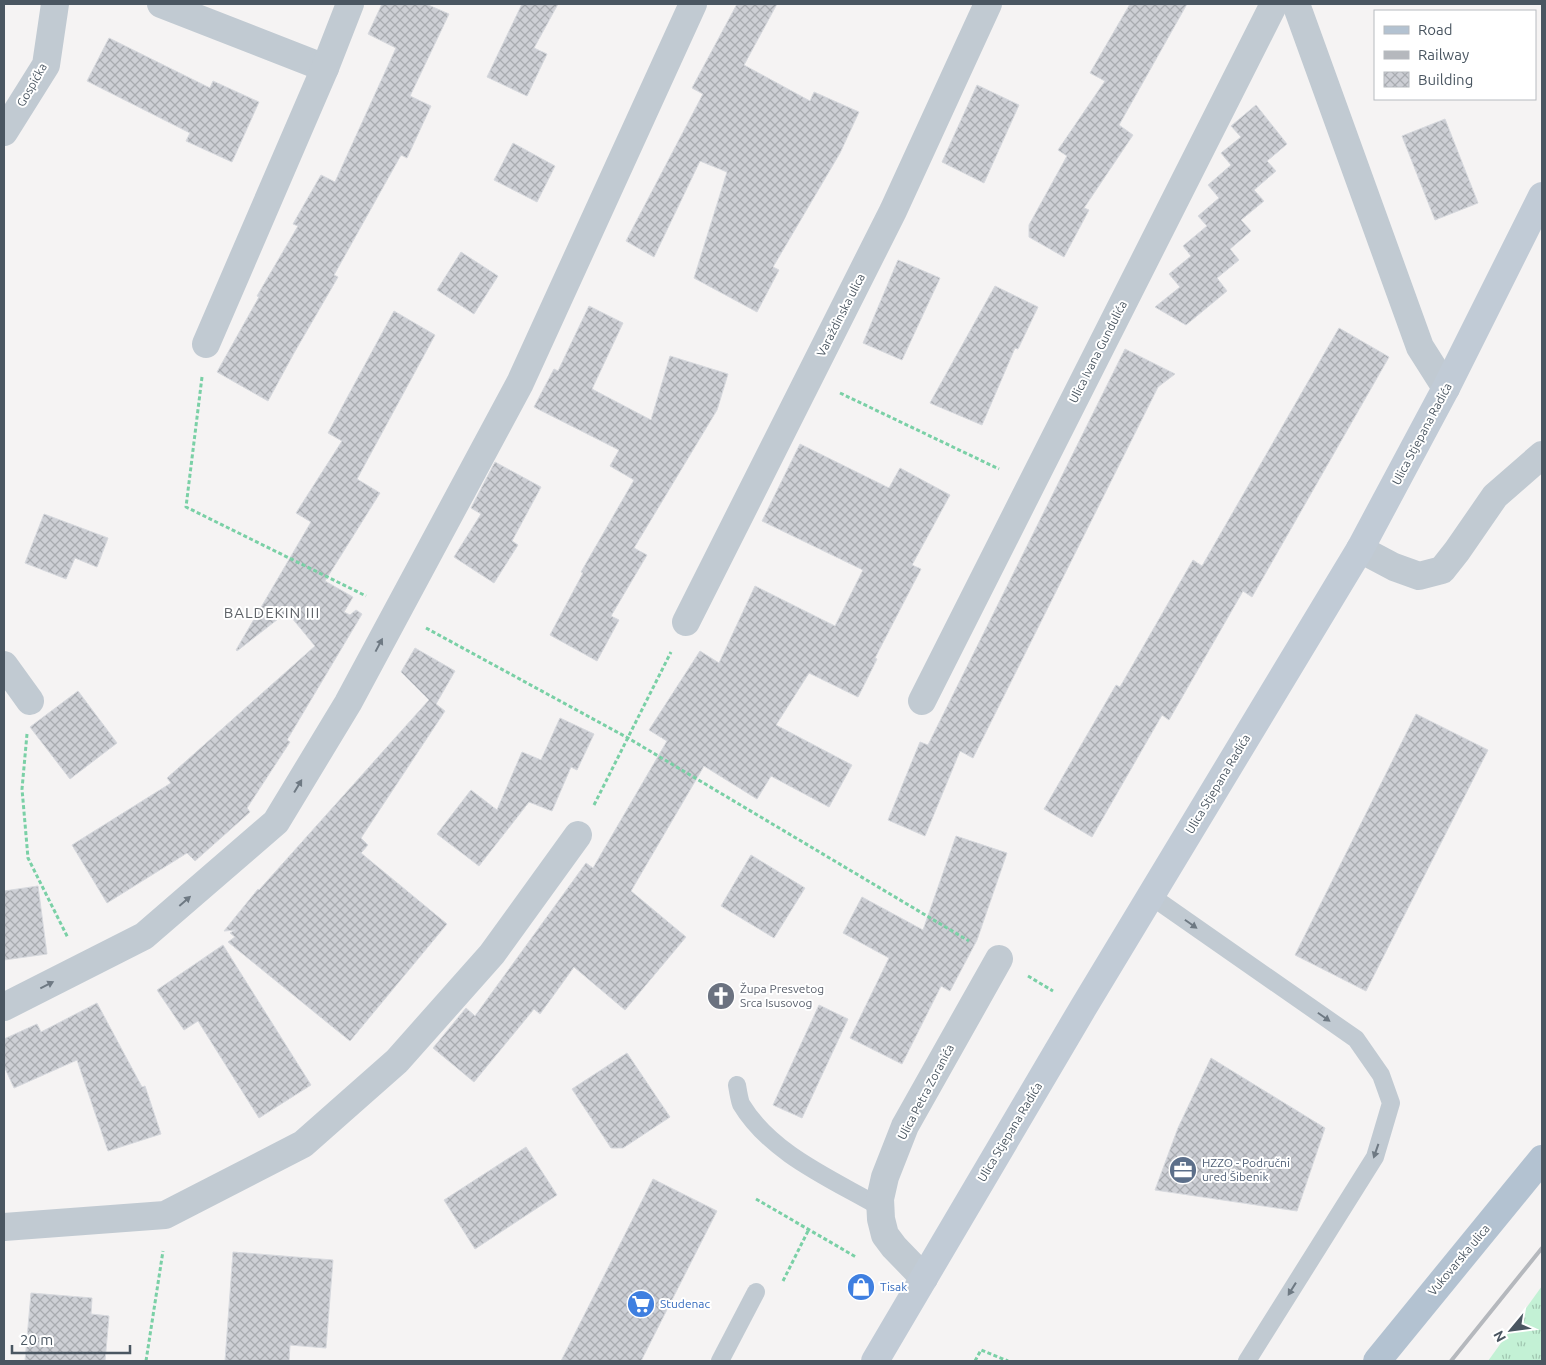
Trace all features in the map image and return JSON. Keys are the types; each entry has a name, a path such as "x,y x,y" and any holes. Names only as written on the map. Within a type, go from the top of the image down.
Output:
{"main road":[{"name":"Ulica Stjepana Radića","path":"875,1361 1150,896 1360,549 1446,388 1542,196"},
{"name":"Vukovarska ulica","path":"1376,1361 1542,1159"}],"street":[{"name":"Gospićka","path":"4,132 46,65 55,4"},
{"path":"161,4 325,68"},
{"path":"206,344 325,68 350,4"},
{"path":"4,1007 144,936 276,822 348,703 520,383 693,4"},
{"name":"Varaždinska ulica","path":"686,622 893,211 988,4"},
{"name":"Ulica Ivana Gundulića","path":"922,701 1274,4"},
{"path":"1296,4 1420,347 1446,388"},
{"path":"1360,549 1394,567 1419,576 1442,570 1495,496 1542,454"},
{"path":"4,665 30,701"},
{"path":"4,1227 165,1214 304,1144 397,1061 492,954 578,835"},
{"name":"Ulica Petra Zoranića","path":"924,1278 885,1235 881,1219 880,1199 885,1177 905,1126 999,959"}],"lane":[{"path":"1150,896 1356,1039 1381,1075 1391,1103 1375,1157 1246,1361"},
{"path":"738,1085 740,1102 762,1131 794,1158 880,1207"},
{"path":"720,1361 756,1292"}],"path":[{"path":"206,344 186,507 397,612 628,738 999,959"},
{"path":"809,378 1032,485"},
{"path":"578,835 686,622"},
{"path":"30,701 22,789 28,858 82,967"},
{"path":"756,1199 863,1261"},
{"path":"756,1292 780,1286 808,1229"},
{"path":"146,1361 163,1247"},
{"path":"975,1361 981,1350 1008,1361"}],"green space":[{"path":"1542,1286 1542,1361 1488,1361"}],"building":[{"path":"382,4 426,4 449,14 410,96 431,106 407,158 401,155 334,275 338,277 268,401 217,372 259,297 257,296 298,226 293,224 321,175 335,182 396,48 368,34"},
{"path":"522,4 558,4 534,48 547,54 527,96 487,77"},
{"path":"737,4 777,4 744,65 810,101 814,92 859,112 840,153 773,267 779,270 757,312 694,278 727,172 700,161 654,257 626,241 703,94 692,88"},
{"path":"1130,4 1187,4 1119,125 1133,135 1084,208 1089,210 1064,257 1029,237 1029,225 1067,156 1058,150 1105,81 1090,73"},
{"path":"109,38 210,88 213,81 259,102 232,162 186,141 190,133 87,81"},
{"path":"977,85 1019,105 984,183 942,162"},
{"path":"1256,105 1287,144 1267,161 1276,171 1254,190 1264,201 1241,220 1251,231 1230,249 1239,260 1217,278 1227,291 1186,325 1155,307 1180,287 1169,274 1191,256 1183,246 1207,226 1198,216 1219,198 1208,185 1231,165 1221,153 1241,137 1231,126"},
{"path":"1445,119 1478,203 1435,220 1402,136"},
{"path":"513,143 555,166 537,202 494,180"},
{"path":"461,252 498,276 474,314 437,290"},
{"path":"898,260 940,278 902,360 863,343"},
{"path":"995,286 1038,307 1018,349 1015,348 982,425 930,403"},
{"path":"589,306 623,323 592,389 651,420 670,356 728,374 717,410 634,548 647,555 611,616 619,620 597,661 550,635 583,573 581,572 634,480 610,466 619,450 534,407 554,369 558,371"},
{"path":"394,311 435,335 357,479 380,493 325,581 353,597 344,612 350,615 356,610 362,614 287,740 290,742 247,808 250,812 195,861 187,853 107,903 72,845 171,783 167,778 315,646 287,612 236,650 311,522 296,513 342,441 328,433"},
{"path":"1339,328 1389,357 1252,597 1243,591 1169,720 1162,715 1092,837 1044,809 1116,685 1120,687 1193,560 1202,566"},
{"path":"1125,349 1175,374 1158,387 973,758 960,751 925,836 888,820 920,742 928,745"},
{"path":"800,444 889,488 900,468 950,495 912,565 921,569 875,658 877,659 858,697 809,673 776,725 852,765 829,807 771,776 757,799 704,766 631,891 686,937 625,1010 574,967 540,1014 534,1009 474,1082 433,1048 466,1008 475,1016 586,863 593,868 667,741 649,730 700,651 719,663 755,586 835,626 863,570 762,521"},
{"path":"495,462 541,487 512,541 518,545 494,583 454,557 481,514 471,508"},
{"path":"44,514 108,538 97,567 75,558 66,579 25,563"},
{"path":"415,648 455,671 436,704 445,711 361,838 368,845 361,853 447,924 350,1041 228,942 235,937 230,933 235,930 224,931 258,889 429,700 401,672"},
{"path":"78,691 117,743 70,779 30,727"},
{"path":"1416,714 1488,750 1366,991 1295,955"},
{"path":"560,718 594,734 577,770 571,767 552,811 529,802 479,866 437,834 471,790 497,810 522,752 541,760"},
{"path":"956,836 1007,853 977,940 950,991 941,986 902,1064 850,1038 889,958 843,933 862,897 923,930"},
{"path":"751,855 805,888 774,938 721,906"},
{"path":"38,886 47,954 4,960 4,891"},
{"path":"223,945 311,1085 259,1118 198,1021 184,1030 157,990"},
{"path":"97,1003 142,1087 145,1086 161,1134 108,1151 77,1060 14,1088 4,1066 4,1039 37,1024 41,1032"},
{"path":"819,1005 848,1019 802,1118 773,1105"},
{"path":"627,1053 670,1117 623,1148 611,1148 572,1089"},
{"path":"1211,1058 1325,1128 1297,1211 1155,1190 1178,1128"},
{"path":"526,1147 557,1195 475,1249 444,1200"},
{"path":"653,1179 717,1211 641,1361 561,1361"},
{"path":"233,1252 333,1260 326,1348 290,1345 289,1361 225,1361"},
{"path":"31,1293 92,1298 91,1314 109,1316 105,1361 25,1361"}],"railway":[{"path":"1451,1361 1542,1248"}],"place":[{"name":"Župa Presvetog Srca Isusovog","path":"721,996"},
{"name":"HZZO - Područni ured Šibenik","path":"1183,1170"},
{"name":"Tisak","path":"861,1287"},
{"name":"Studenac","path":"641,1304"}],"district":[{"name":"BALDEKIN III","path":"272,613"}]}
